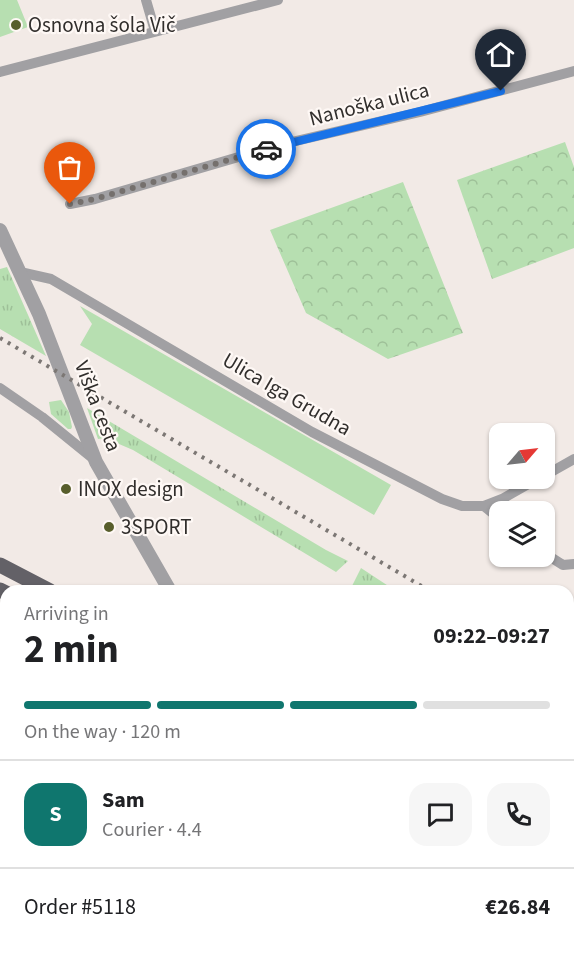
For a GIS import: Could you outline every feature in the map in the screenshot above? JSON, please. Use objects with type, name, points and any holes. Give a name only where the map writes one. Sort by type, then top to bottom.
[{"type":"main road","points":[[0,565],[38,585]]},
{"type":"street","points":[[146,0],[155,31]]},
{"type":"street","points":[[0,72],[278,0]]},
{"type":"street","name":"Nanoška ulica","points":[[70,204],[95,199],[283,144],[420,112],[574,71]]},
{"type":"street","name":"Viška cesta","points":[[0,230],[50,341],[96,462],[167,585]]},
{"type":"street","name":"Ulica Iga Grudna","points":[[20,272],[51,279],[312,432],[453,504],[470,507],[484,506],[520,489]]},
{"type":"street","points":[[0,388],[42,417],[96,462]]},
{"type":"street","points":[[555,470],[574,459]]},
{"type":"street","points":[[484,506],[489,510]]},
{"type":"street","points":[[555,560],[562,565],[574,564]]},
{"type":"green space","points":[[0,0],[17,0],[28,27],[0,37]]},
{"type":"green space","points":[[565,142],[574,167],[574,248],[492,279],[457,180]]},
{"type":"green space","points":[[403,182],[463,333],[388,359],[306,313],[270,230]]},
{"type":"green space","points":[[7,267],[46,356],[0,329],[0,269]]},
{"type":"green space","points":[[80,306],[391,485],[374,515],[80,345],[92,324]]},
{"type":"green space","points":[[61,400],[69,412],[71,429],[51,414],[49,402]]},
{"type":"green space","points":[[87,408],[348,561],[336,572],[133,450],[105,438],[98,439]]},
{"type":"green space","points":[[361,568],[387,585],[352,585]]},
{"type":"railway","points":[[0,338],[420,585]]},
{"type":"way so far","points":[[70,204],[95,199],[266,149]]},
{"type":"place","name":"Osnovna šola Vič","points":[[16,25]]},
{"type":"place","name":"INOX design","points":[[66,489]]},
{"type":"place","name":"3SPORT","points":[[109,527]]},
{"type":"route","points":[[266,149],[501,91]]}]
